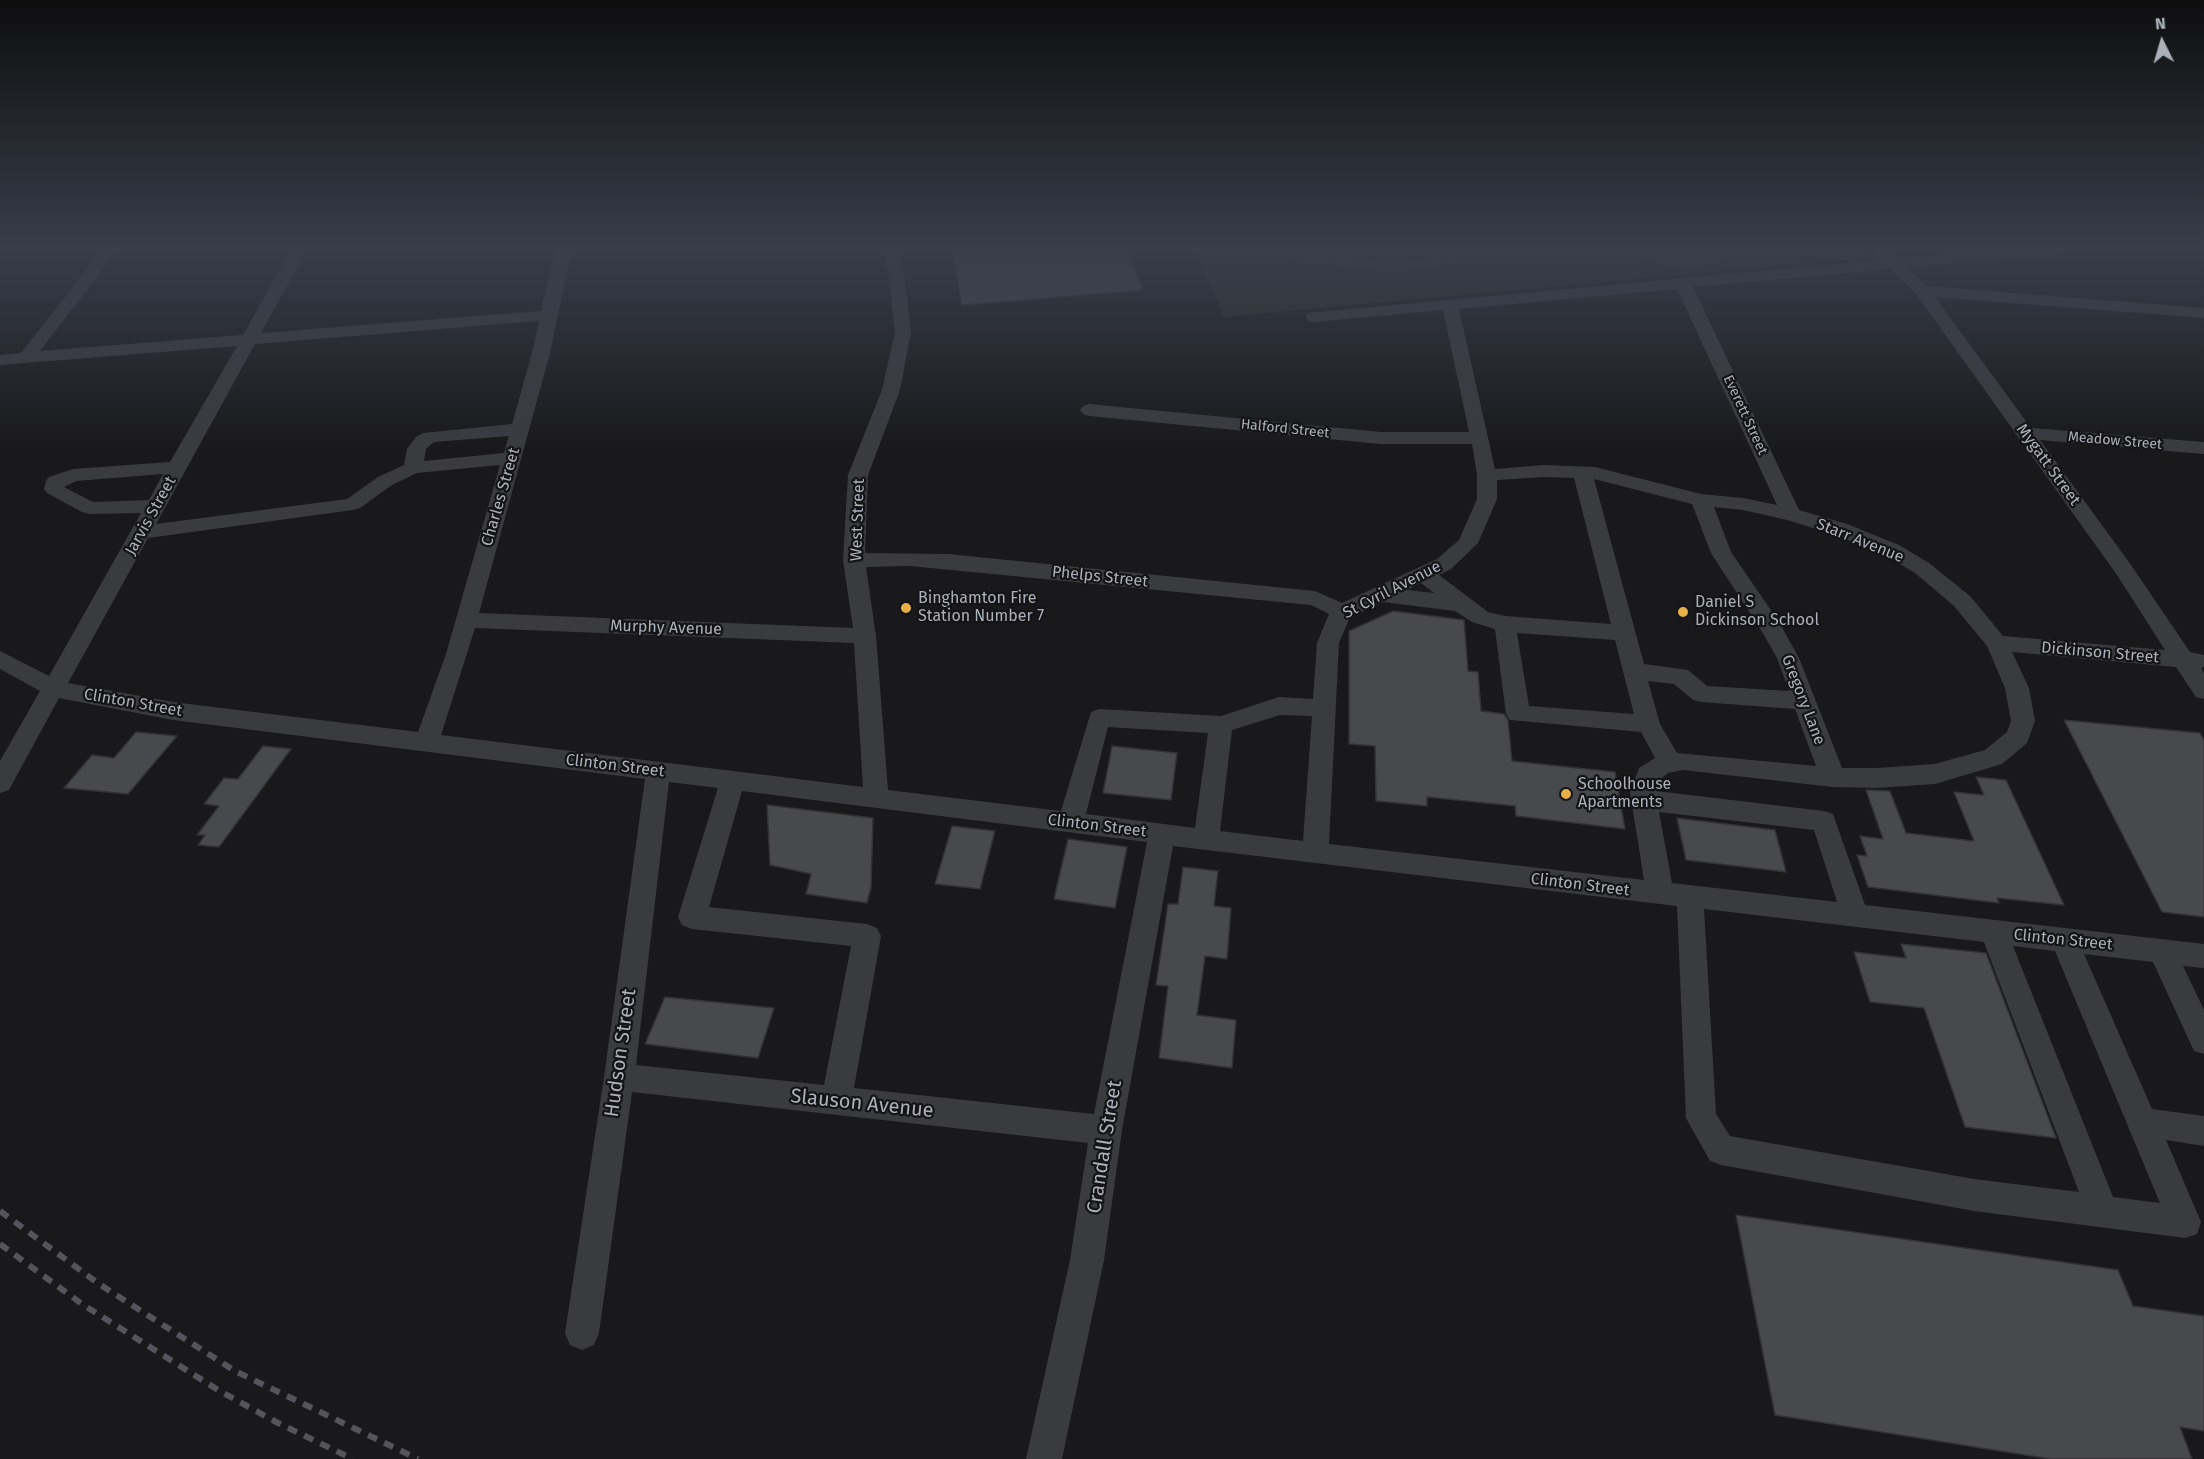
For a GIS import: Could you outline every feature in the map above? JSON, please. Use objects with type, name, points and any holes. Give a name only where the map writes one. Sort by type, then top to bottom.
[{"type":"street","points":[[26,358],[58,316]]},
{"type":"street","name":"Jarvis Street","points":[[0,783],[263,316]]},
{"type":"street","points":[[0,360],[536,316]]},
{"type":"street","name":"Charles Street","points":[[427,742],[466,620],[512,458],[541,353],[548,316]]},
{"type":"street","name":"West Street","points":[[876,799],[865,636],[854,560],[858,475],[891,390],[903,332],[901,316]]},
{"type":"street","points":[[1314,317],[1325,316]]},
{"type":"street","name":"St Cyril Avenue","points":[[1315,853],[1328,643],[1334,624],[1342,612],[1444,564],[1468,543],[1487,499],[1487,475],[1480,438],[1452,316]]},
{"type":"street","name":"Everett Street","points":[[1698,316],[1791,514]]},
{"type":"street","name":"Mygatt Street","points":[[1940,316],[2124,570],[2194,661],[2204,691]]},
{"type":"street","name":"Halford Street","points":[[1089,410],[1381,438],[1480,438]]},
{"type":"street","points":[[413,468],[417,449],[423,441],[430,437],[520,429]]},
{"type":"street","name":"Meadow Street","points":[[2025,433],[2204,448]]},
{"type":"street","points":[[142,532],[353,504],[385,481],[413,468],[512,458]]},
{"type":"street","points":[[156,506],[89,508],[54,489],[56,480],[73,475],[178,467]]},
{"type":"street","name":"Starr Avenue","points":[[1487,475],[1544,471],[1701,500],[1743,504],[1791,514],[1840,529],[1892,550],[1922,568],[1962,601],[1997,643],[2017,688],[2023,721],[2018,737],[1994,757],[1935,774],[1877,778],[1833,777],[1683,761],[1670,763]]},
{"type":"street","points":[[1546,484],[1584,479],[1648,724],[1670,763],[1661,765],[1648,775],[1643,792],[1644,800],[1675,896],[1701,1118],[1720,1150],[1974,1195],[2185,1222],[2064,940]]},
{"type":"street","name":"Gregory Lane","points":[[1701,500],[1720,554],[1771,627],[1788,657],[1833,777]]},
{"type":"street","name":"Phelps Street","points":[[854,560],[948,561],[1315,598],[1342,612]]},
{"type":"street","points":[[1424,574],[1460,604],[1480,617],[1504,624],[1625,633]]},
{"type":"street","points":[[1380,594],[1460,604]]},
{"type":"street","name":"Murphy Avenue","points":[[466,620],[865,636]]},
{"type":"street","points":[[1504,624],[1518,714],[1648,724]]},
{"type":"street","name":"Dickinson Street","points":[[1997,643],[2194,661]]},
{"type":"street","name":"Clinton Street","points":[[0,659],[54,689],[173,711],[1315,853],[2204,956]]},
{"type":"street","points":[[1634,671],[1680,676],[1701,694],[1804,701]]},
{"type":"street","points":[[1071,822],[1099,718],[1221,725],[1279,706],[1324,708]]},
{"type":"street","points":[[1206,839],[1221,725]]},
{"type":"street","name":"Hudson Street","points":[[582,1333],[619,1077],[658,772]]},
{"type":"street","points":[[733,781],[692,917],[867,936],[836,1101]]},
{"type":"street","points":[[1644,800],[1824,820],[1855,916]]},
{"type":"street","name":"Crandall Street","points":[[1044,1459],[1086,1260],[1106,1130],[1162,833]]},
{"type":"street","points":[[1994,932],[2103,1212]]},
{"type":"street","points":[[2162,951],[2204,1041]]},
{"type":"street","name":"Slauson Avenue","points":[[619,1077],[1106,1130]]},
{"type":"street","points":[[2142,1122],[2204,1131]]},
{"type":"building","points":[[1393,611],[1464,620],[1468,671],[1478,672],[1481,711],[1504,714],[1508,720],[1512,761],[1615,772],[1625,829],[1516,816],[1515,806],[1427,797],[1427,806],[1376,801],[1375,746],[1349,744],[1349,631]]},
{"type":"building","points":[[2064,720],[2200,733],[2204,740],[2204,917],[2162,912]]},
{"type":"building","points":[[136,732],[177,736],[128,794],[64,788],[92,755],[114,758]]},
{"type":"building","points":[[263,746],[291,749],[219,847],[198,845],[205,835],[197,835],[219,806],[204,804],[224,778],[238,779]]},
{"type":"building","points":[[1112,746],[1177,753],[1171,800],[1103,793]]},
{"type":"building","points":[[1976,777],[2006,780],[2064,905],[1997,898],[1999,903],[1868,887],[1857,855],[1867,856],[1860,836],[1883,839],[1866,790],[1890,791],[1906,833],[1974,841],[1954,792],[1984,795]]},
{"type":"building","points":[[767,805],[873,818],[871,887],[867,903],[806,894],[811,874],[770,865]]},
{"type":"building","points":[[1677,818],[1775,830],[1786,872],[1686,860]]},
{"type":"building","points":[[952,826],[995,831],[980,889],[935,884]]},
{"type":"building","points":[[1068,839],[1127,847],[1115,908],[1054,899]]},
{"type":"building","points":[[1183,867],[1218,871],[1214,906],[1231,908],[1227,959],[1205,956],[1197,1015],[1236,1020],[1232,1068],[1159,1058],[1168,986],[1156,985],[1168,904],[1178,904]]},
{"type":"building","points":[[1901,944],[1986,953],[2056,1138],[1965,1127],[1924,1008],[1870,1002],[1854,952],[1906,958]]},
{"type":"building","points":[[665,997],[774,1008],[758,1058],[645,1044]]},
{"type":"building","points":[[1736,1215],[2118,1270],[2133,1306],[2204,1316],[2204,1431],[2180,1427],[2192,1459],[2050,1459],[1775,1415]]},
{"type":"railway","points":[[0,1211],[99,1284],[235,1371],[418,1459]]},
{"type":"railway","points":[[0,1244],[82,1304],[218,1390],[278,1423],[353,1459]]},
{"type":"place","name":"Binghamton Fire Station Number 7","points":[[906,608]]},
{"type":"place","name":"Daniel S Dickinson School","points":[[1683,612]]},
{"type":"place","name":"Schoolhouse Apartments","points":[[1566,794]]}]
